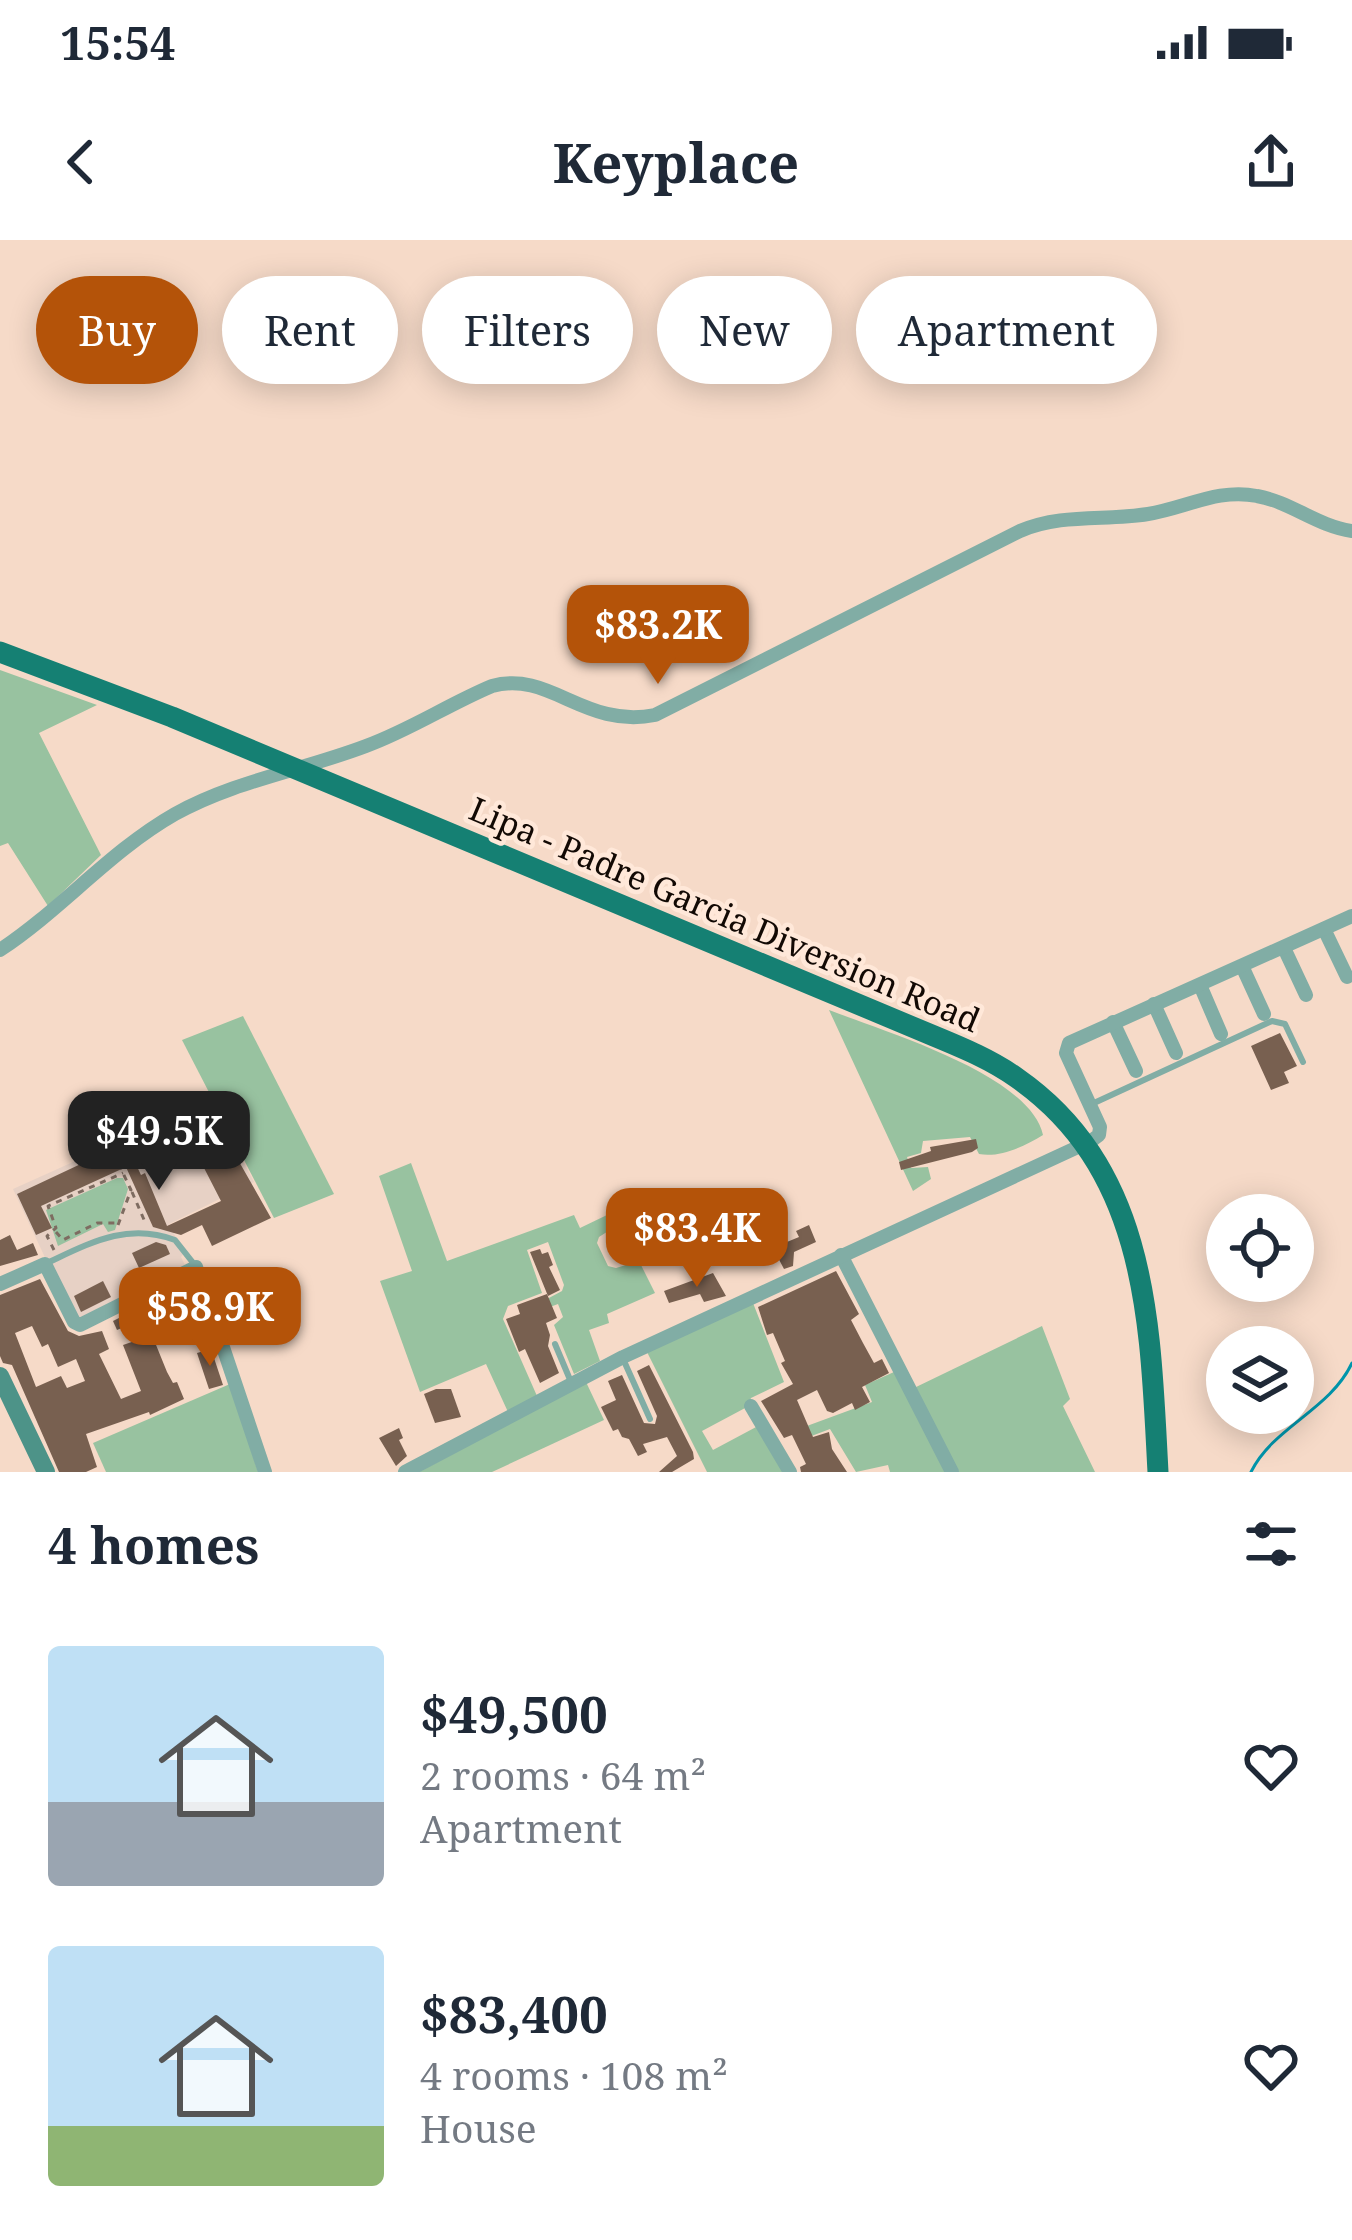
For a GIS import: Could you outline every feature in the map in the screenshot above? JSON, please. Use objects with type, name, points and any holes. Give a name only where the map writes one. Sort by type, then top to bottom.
[{"type":"main road","name":"Lipa - Padre Garcia Diversion Road","points":[[0,652],[104,689],[972,1053],[1032,1089],[1083,1145],[1111,1189],[1135,1245],[1148,1321],[1158,1472]]},
{"type":"street","points":[[0,950],[40,922],[128,843],[178,812],[220,793],[372,744],[502,684],[536,686],[603,715],[656,715],[1020,531],[1052,520],[1152,513],[1231,493],[1275,501],[1319,523],[1352,531]]},
{"type":"street","points":[[405,1472],[623,1358],[1083,1145],[1100,1132],[1066,1048],[1352,916]]},
{"type":"street","points":[[1324,929],[1347,977]]},
{"type":"street","points":[[1284,948],[1306,995]]},
{"type":"street","points":[[1242,966],[1264,1014]]},
{"type":"street","points":[[1200,985],[1221,1034]]},
{"type":"street","points":[[1154,1004],[1176,1053]]},
{"type":"street","points":[[1114,1022],[1136,1071]]},
{"type":"street","points":[[841,1255],[952,1472]]},
{"type":"street","points":[[0,1284],[52,1261],[77,1325],[196,1267],[265,1472]]},
{"type":"street","points":[[0,1376],[5,1400],[46,1472]]},
{"type":"street","points":[[752,1406],[790,1472]]},
{"type":"lane","points":[[1090,1104],[1272,1021],[1285,1024],[1303,1062]]},
{"type":"lane","points":[[52,1261],[118,1228],[179,1242],[196,1267]]},
{"type":"lane","points":[[556,1344],[572,1385]]},
{"type":"lane","points":[[623,1358],[650,1419]]},
{"type":"path","points":[[131,1192],[118,1228],[97,1223],[63,1240],[48,1206],[122,1171],[147,1226],[146,1234]]},
{"type":"path","points":[[52,1261],[47,1236],[56,1230]]},
{"type":"shaded area","points":[[211,1100],[254,1182],[169,1224],[186,1267],[81,1321],[13,1189]]},
{"type":"green space","points":[[0,670],[97,705],[39,733],[101,855],[48,906],[8,843],[0,846]]},
{"type":"green space","points":[[829,1010],[984,1074],[1032,1113],[1043,1135],[1012,1150],[987,1155],[979,1154],[970,1137],[923,1141],[921,1153],[907,1157],[911,1168],[928,1167],[931,1179],[913,1191]]},
{"type":"green space","points":[[243,1016],[334,1194],[274,1218],[182,1040]]},
{"type":"green space","points":[[411,1163],[447,1261],[574,1215],[580,1228],[661,1189],[664,1195],[599,1237],[597,1243],[608,1266],[639,1261],[655,1293],[607,1314],[609,1323],[589,1330],[600,1361],[574,1374],[554,1325],[563,1317],[558,1304],[550,1307],[547,1299],[564,1285],[548,1242],[527,1250],[542,1293],[508,1306],[503,1319],[537,1396],[508,1412],[486,1364],[420,1392],[380,1281],[412,1271],[379,1176]]},
{"type":"green space","points":[[123,1178],[128,1189],[115,1230],[108,1232],[103,1224],[58,1246],[46,1210]]},
{"type":"green space","points":[[753,1303],[784,1382],[702,1431],[713,1450],[758,1426],[785,1472],[707,1472],[647,1352]]},
{"type":"green space","points":[[1042,1326],[1070,1399],[1063,1406],[1095,1472],[959,1472],[914,1388]]},
{"type":"green space","points":[[894,1372],[946,1472],[890,1472],[888,1465],[856,1472],[830,1429],[801,1440],[796,1430],[872,1402],[865,1385]]},
{"type":"green space","points":[[586,1382],[604,1420],[492,1472],[419,1472]]},
{"type":"green space","points":[[230,1384],[258,1472],[106,1472],[93,1443]]},
{"type":"building","points":[[1280,1033],[1297,1066],[1284,1072],[1289,1083],[1271,1090],[1251,1046]]},
{"type":"building","points":[[153,1130],[158,1141],[131,1154],[141,1175],[145,1173],[167,1226],[221,1201],[203,1166],[233,1151],[271,1218],[212,1246],[202,1225],[181,1235],[153,1227],[126,1167],[41,1206],[52,1228],[36,1235],[17,1194]]},
{"type":"building","points":[[194,1134],[205,1156],[186,1166],[175,1144]]},
{"type":"building","points":[[976,1139],[978,1148],[972,1152],[901,1170],[899,1162],[931,1151],[930,1147]]},
{"type":"building","points":[[809,1225],[816,1242],[794,1252],[793,1266],[784,1269],[775,1252]]},
{"type":"building","points":[[10,1235],[17,1250],[33,1243],[38,1255],[0,1266],[0,1240]]},
{"type":"building","points":[[156,1242],[166,1245],[170,1254],[139,1268],[132,1253]]},
{"type":"building","points":[[540,1249],[542,1254],[548,1252],[560,1290],[548,1296],[530,1252]]},
{"type":"building","points":[[836,1271],[859,1314],[851,1320],[874,1363],[882,1359],[889,1373],[862,1387],[870,1402],[855,1410],[852,1403],[833,1413],[827,1411],[817,1390],[797,1400],[813,1437],[829,1432],[832,1449],[847,1472],[801,1472],[806,1464],[792,1435],[784,1438],[761,1401],[793,1384],[758,1307]]},
{"type":"building","points":[[713,1273],[726,1296],[704,1302],[700,1294],[669,1303],[664,1291]]},
{"type":"building","points":[[40,1279],[68,1331],[79,1336],[102,1331],[109,1349],[99,1354],[121,1399],[141,1391],[123,1345],[152,1335],[184,1399],[150,1415],[86,1434],[97,1467],[59,1472],[12,1365],[3,1363],[0,1356],[0,1295]],"holes":[[[32,1326],[42,1347],[48,1344],[58,1367],[76,1359],[85,1381],[67,1388],[61,1376],[36,1387],[15,1333]]]},
{"type":"building","points":[[103,1281],[111,1297],[81,1312],[74,1296]]},
{"type":"building","points":[[191,1287],[202,1320],[187,1325],[177,1292]]},
{"type":"building","points":[[547,1294],[557,1318],[546,1323],[548,1346],[559,1373],[540,1383],[525,1349],[519,1352],[506,1319],[520,1314],[517,1305]]},
{"type":"building","points":[[159,1298],[164,1310],[117,1330],[113,1321]]},
{"type":"building","points":[[211,1349],[223,1385],[209,1389],[197,1353]]},
{"type":"building","points":[[649,1365],[693,1452],[694,1459],[672,1472],[659,1472],[677,1456],[667,1437],[643,1444],[647,1452],[638,1456],[629,1439],[618,1429],[613,1431],[601,1407],[616,1400],[608,1381],[622,1375],[644,1423],[655,1424],[657,1416],[637,1371]]},
{"type":"building","points":[[451,1389],[461,1417],[435,1423],[424,1394]]},
{"type":"building","points":[[399,1428],[407,1456],[396,1466],[379,1438]]},
{"type":"waterway","points":[[1251,1472],[1273,1443],[1330,1394],[1352,1363]]}]
